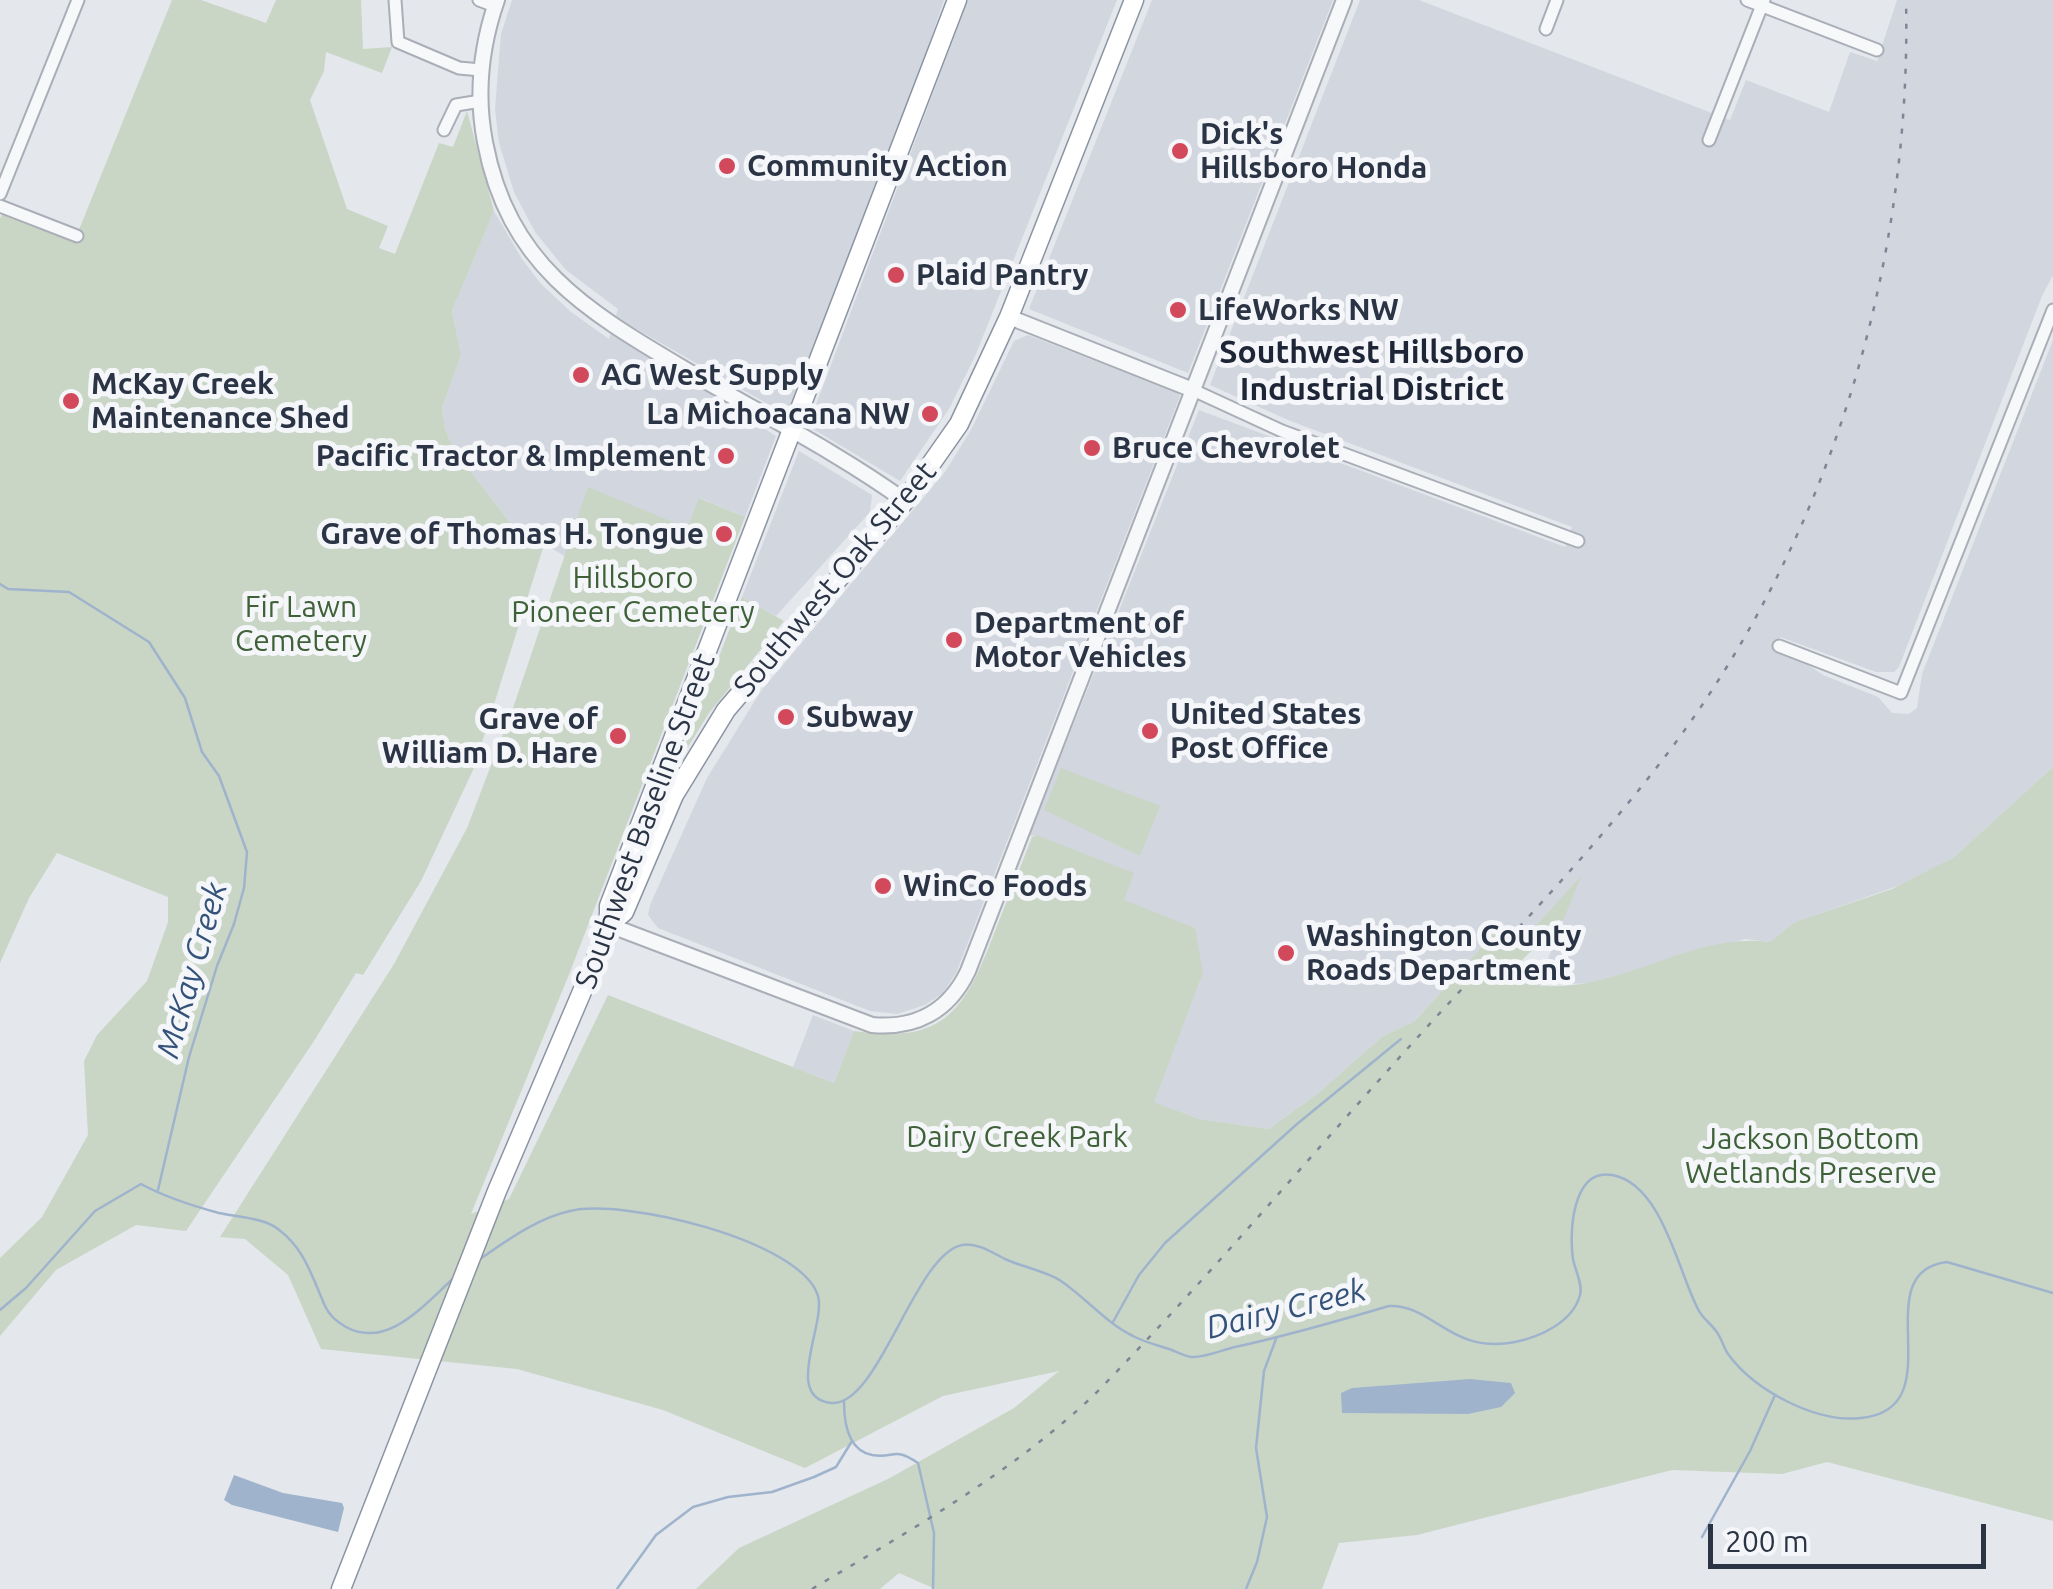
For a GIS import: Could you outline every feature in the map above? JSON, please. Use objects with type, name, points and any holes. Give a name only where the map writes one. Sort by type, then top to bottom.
[{"type":"highway","name":"Southwest Baseline Street","points":[[341,1589],[496,1191],[609,925],[609,906],[615,890],[957,0]]},
{"type":"highway","name":"Southwest Oak Street","points":[[609,925],[624,912],[674,795],[726,710],[905,501],[959,424],[1009,317],[1134,0]]},
{"type":"street","points":[[0,194],[78,0]]},
{"type":"street","points":[[395,0],[398,42],[459,68],[482,70]]},
{"type":"street","points":[[478,0],[496,3],[480,100],[495,181],[521,236],[565,290],[619,330],[905,501]]},
{"type":"street","points":[[609,925],[866,1023],[910,1024],[948,1002],[968,971],[1344,0]]},
{"type":"street","points":[[1546,30],[1557,0]]},
{"type":"street","points":[[1746,0],[1763,3],[1877,50]]},
{"type":"street","points":[[1709,140],[1763,3]]},
{"type":"street","points":[[444,130],[456,105],[480,100]]},
{"type":"street","points":[[0,206],[76,236]]},
{"type":"street","points":[[1779,646],[1901,693],[2053,310]]},
{"type":"street","points":[[1009,317],[1193,390],[1282,431],[1578,541]]},
{"type":"shaded area","points":[[512,0],[944,0],[789,409],[780,411],[633,327],[629,343],[776,436],[745,517],[700,498],[687,528],[566,557],[512,525],[454,450],[442,408],[461,355],[452,311],[494,211],[541,284],[571,312],[609,339],[618,309],[566,270],[535,232],[514,192],[499,143],[495,109],[501,34]]},
{"type":"shaded area","points":[[968,0],[1117,0],[976,354],[949,409],[900,481],[808,426]]},
{"type":"shaded area","points":[[1152,0],[1333,0],[1188,373],[1029,309]]},
{"type":"shaded area","points":[[1360,0],[1419,0],[1730,120],[1746,80],[1829,112],[1850,52],[1877,61],[1897,0],[2053,0],[2053,275],[1899,667],[1894,672],[1876,672],[1780,637],[1775,649],[1823,675],[1878,697],[1892,713],[1909,714],[1917,708],[1922,674],[2053,340],[2053,767],[1953,858],[1917,879],[1796,922],[1770,942],[1745,939],[1593,983],[1538,985],[1579,879],[1513,951],[1494,933],[1415,1021],[1383,1036],[1317,1094],[1269,1129],[1199,1119],[1153,1102],[1203,973],[1123,901],[1036,835],[1029,836],[1199,410],[1565,547],[1572,527],[1288,420],[1210,385]]},
{"type":"shaded area","points":[[1028,335],[1180,396],[956,973],[943,993],[925,1005],[897,1014],[870,1011],[658,928],[648,915],[650,905],[707,778],[761,691],[945,472],[971,430],[1014,341]]},
{"type":"shaded area","points":[[799,451],[872,495],[870,512],[776,616],[742,597]]},
{"type":"shaded area","points":[[813,1015],[854,1031],[834,1083],[793,1067]]},
{"type":"green space","name":"Fir Lawn Cemetery","points":[[172,0],[201,0],[266,23],[276,0],[361,0],[363,49],[392,47],[382,73],[326,52],[324,71],[310,100],[347,209],[388,226],[379,248],[395,254],[439,143],[453,147],[467,111],[494,211],[452,311],[461,355],[442,408],[445,429],[454,450],[512,525],[543,548],[474,768],[421,881],[363,975],[356,973],[186,1231],[136,1225],[56,1270],[0,1336],[0,1258],[42,1217],[88,1135],[84,1061],[97,1035],[147,981],[168,922],[168,897],[57,853],[29,898],[0,963],[0,219],[2,214],[74,242]]},
{"type":"green space","points":[[588,487],[687,528],[699,498],[745,517],[570,972],[471,1214],[509,1199],[608,995],[834,1083],[854,1031],[908,1033],[945,1018],[959,1004],[981,965],[1036,835],[1134,873],[1124,900],[1195,928],[1203,973],[1154,1102],[1199,1119],[1269,1129],[1317,1094],[1383,1036],[1415,1021],[1495,932],[1513,951],[1581,876],[1564,919],[1522,960],[1521,973],[1530,984],[1561,986],[1591,982],[1709,946],[1739,941],[1770,942],[1795,922],[1892,889],[1953,858],[2053,767],[2053,1521],[1827,1462],[1782,1474],[1672,1470],[1417,1535],[1339,1543],[1322,1589],[935,1589],[899,1573],[880,1589],[696,1589],[739,1548],[890,1478],[1014,1408],[1059,1371],[943,1396],[805,1468],[663,1410],[517,1369],[321,1349],[288,1275],[245,1239],[220,1237],[394,964],[467,828],[513,708]]},
{"type":"green space","points":[[742,597],[784,621],[709,713],[678,763]]},
{"type":"green space","points":[[1061,768],[1160,806],[1140,856],[1044,810]]},
{"type":"water","points":[[1470,1379],[1511,1383],[1515,1393],[1501,1407],[1468,1414],[1342,1413],[1341,1393],[1352,1388]]},
{"type":"water","points":[[234,1475],[283,1493],[342,1503],[338,1532],[232,1505],[224,1500]]},
{"type":"waterway","name":"McKay Creek","points":[[0,584],[8,589],[69,592],[149,642],[185,698],[202,752],[219,776],[247,852],[244,888],[189,1057],[158,1190]]},
{"type":"waterway","points":[[1113,1322],[1139,1275],[1165,1243],[1297,1124],[1401,1039]]},
{"type":"waterway","name":"Dairy Creek","points":[[477,1261],[545,1219],[595,1209],[667,1217],[746,1241],[780,1257],[805,1276],[818,1296],[808,1374],[810,1388],[817,1398],[831,1403],[848,1398],[865,1381],[928,1274],[945,1255],[968,1244],[1055,1278],[1123,1331],[1191,1357],[1389,1306],[1418,1313],[1474,1342],[1525,1340],[1554,1327],[1576,1305],[1581,1291],[1573,1259],[1573,1219],[1581,1192],[1599,1176],[1612,1175],[1630,1182],[1644,1195],[1667,1232],[1699,1311],[1740,1368],[1788,1402],[1825,1415],[1861,1418],[1889,1409],[1903,1391],[1908,1367],[1911,1289],[1923,1271],[1947,1262],[2053,1293]]},
{"type":"waterway","name":"Dairy Creek","points":[[0,1310],[26,1288],[95,1211],[141,1184],[189,1204],[258,1220],[278,1229],[301,1255],[331,1315],[362,1333],[377,1333],[405,1320],[455,1277]]},
{"type":"waterway","points":[[1246,1589],[1267,1517],[1256,1448],[1264,1371],[1276,1339]]},
{"type":"waterway","points":[[1702,1537],[1750,1451],[1775,1395]]},
{"type":"waterway","points":[[844,1402],[846,1426],[857,1447],[872,1455],[904,1455],[918,1463],[934,1533],[933,1589]]},
{"type":"waterway","points":[[617,1589],[656,1535],[693,1507],[728,1497],[772,1492],[814,1477],[836,1467],[852,1441]]},
{"type":"railway","points":[[812,1589],[993,1476],[1093,1396],[1577,862],[1673,746],[1729,664],[1777,577],[1818,486],[1851,392],[1877,296],[1894,198],[1904,99],[1906,0]]},
{"type":"place","name":"Dick's Hillsboro Honda","points":[[1180,151]]},
{"type":"place","name":"Community Action","points":[[727,166]]},
{"type":"place","name":"Plaid Pantry","points":[[896,275]]},
{"type":"place","name":"LifeWorks NW","points":[[1178,310]]},
{"type":"place","name":"AG West Supply","points":[[581,375]]},
{"type":"place","name":"McKay Creek Maintenance Shed","points":[[71,401]]},
{"type":"place","name":"La Michoacana NW","points":[[930,414]]},
{"type":"place","name":"Bruce Chevrolet","points":[[1092,448]]},
{"type":"place","name":"Pacific Tractor & Implement","points":[[726,456]]},
{"type":"place","name":"Grave of Thomas H. Tongue","points":[[724,534]]},
{"type":"place","name":"Department of Motor Vehicles","points":[[954,640]]},
{"type":"place","name":"Subway","points":[[786,717]]},
{"type":"place","name":"United States Post Office","points":[[1150,731]]},
{"type":"place","name":"Grave of William D. Hare","points":[[618,736]]},
{"type":"place","name":"WinCo Foods","points":[[883,886]]},
{"type":"place","name":"Washington County Roads Department","points":[[1286,953]]},
{"type":"district","name":"Southwest Hillsboro Industrial District","points":[[1372,370]]},
{"type":"park label","name":"Hillsboro Pioneer Cemetery","points":[[633,595]]},
{"type":"park label","name":"Dairy Creek Park","points":[[1017,1137]]},
{"type":"park label","name":"Jackson Bottom Wetlands Preserve","points":[[1811,1156]]}]
